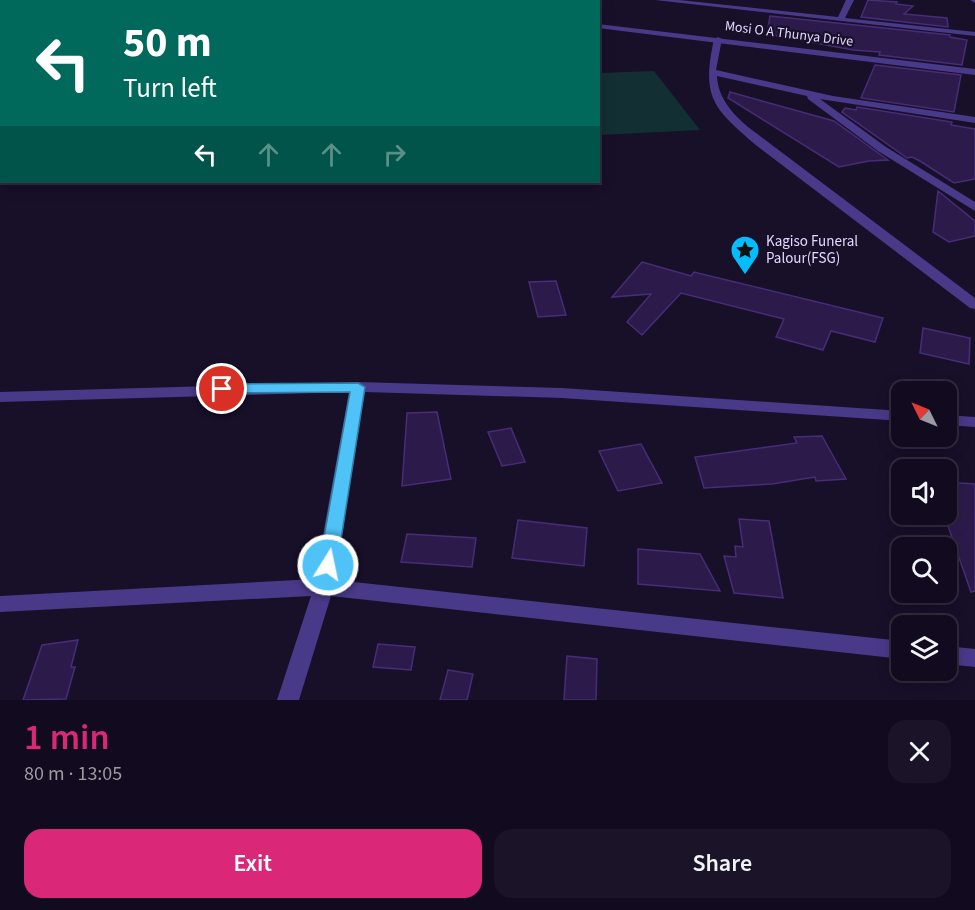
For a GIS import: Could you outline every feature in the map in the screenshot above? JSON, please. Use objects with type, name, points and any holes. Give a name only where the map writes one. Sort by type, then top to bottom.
[{"type":"street","points":[[659,0],[975,34]]},
{"type":"street","points":[[841,19],[850,0]]},
{"type":"street","name":"Mosi O A Thunya Drive","points":[[600,26],[975,72]]},
{"type":"street","points":[[718,39],[712,83],[720,103],[743,129],[975,305]]},
{"type":"street","points":[[712,72],[806,93],[975,120]]},
{"type":"street","points":[[806,93],[882,149],[975,207]]},
{"type":"street","points":[[951,192],[975,195]]},
{"type":"street","points":[[288,700],[324,587],[358,387]]},
{"type":"street","points":[[0,397],[244,388],[358,387],[539,393],[891,415]]},
{"type":"street","points":[[957,421],[975,422]]},
{"type":"street","points":[[0,604],[324,587],[891,649]]},
{"type":"street","points":[[957,656],[975,658]]},
{"type":"green space","points":[[654,71],[700,130],[600,135],[600,73]]},
{"type":"building","points":[[868,0],[897,2],[896,4],[913,6],[904,14],[947,18],[948,27],[861,17]]},
{"type":"building","points":[[770,16],[950,35],[950,37],[967,40],[962,65],[879,55],[880,52],[853,50],[767,34]]},
{"type":"building","points":[[875,65],[961,75],[954,112],[861,98]]},
{"type":"building","points":[[730,92],[834,121],[888,160],[839,167],[728,98]]},
{"type":"building","points":[[857,107],[952,122],[951,125],[975,129],[975,179],[954,183],[920,161],[912,157],[907,158],[842,112],[845,108],[856,110]]},
{"type":"building","points":[[938,191],[975,221],[975,236],[949,242],[933,232]]},
{"type":"building","points":[[642,262],[691,276],[694,272],[883,318],[875,342],[831,331],[823,350],[776,337],[784,319],[681,293],[642,335],[627,322],[651,294],[612,297]]},
{"type":"building","points":[[556,281],[566,315],[538,317],[529,282]]},
{"type":"building","points":[[923,328],[970,338],[969,364],[920,353]]},
{"type":"building","points":[[437,412],[451,479],[402,486],[407,413]]},
{"type":"building","points":[[511,428],[525,462],[502,466],[488,432]]},
{"type":"building","points":[[822,436],[846,479],[816,481],[815,477],[772,484],[704,488],[695,457],[797,443],[794,437]]},
{"type":"building","points":[[641,444],[662,483],[618,491],[599,451]]},
{"type":"building","points":[[957,483],[975,484],[975,591],[971,592],[957,552],[957,537],[952,537],[948,525],[957,525]]},
{"type":"building","points":[[739,519],[769,521],[783,598],[734,593],[724,556],[736,557],[735,546],[743,547]]},
{"type":"building","points":[[518,520],[587,528],[584,566],[512,558]]},
{"type":"building","points":[[407,534],[476,538],[472,567],[401,562]]},
{"type":"building","points":[[638,549],[700,554],[720,591],[638,584]]},
{"type":"building","points":[[78,640],[71,667],[75,667],[66,699],[23,700],[42,645]]},
{"type":"building","points":[[378,644],[415,647],[411,670],[373,667]]},
{"type":"building","points":[[567,656],[597,659],[596,700],[564,700]]},
{"type":"building","points":[[448,670],[473,674],[467,700],[440,700]]},
{"type":"place","name":"Kagiso Funeral Palour(FSG)","points":[[745,276]]},
{"type":"route","points":[[222,389],[358,387],[328,565]]}]
